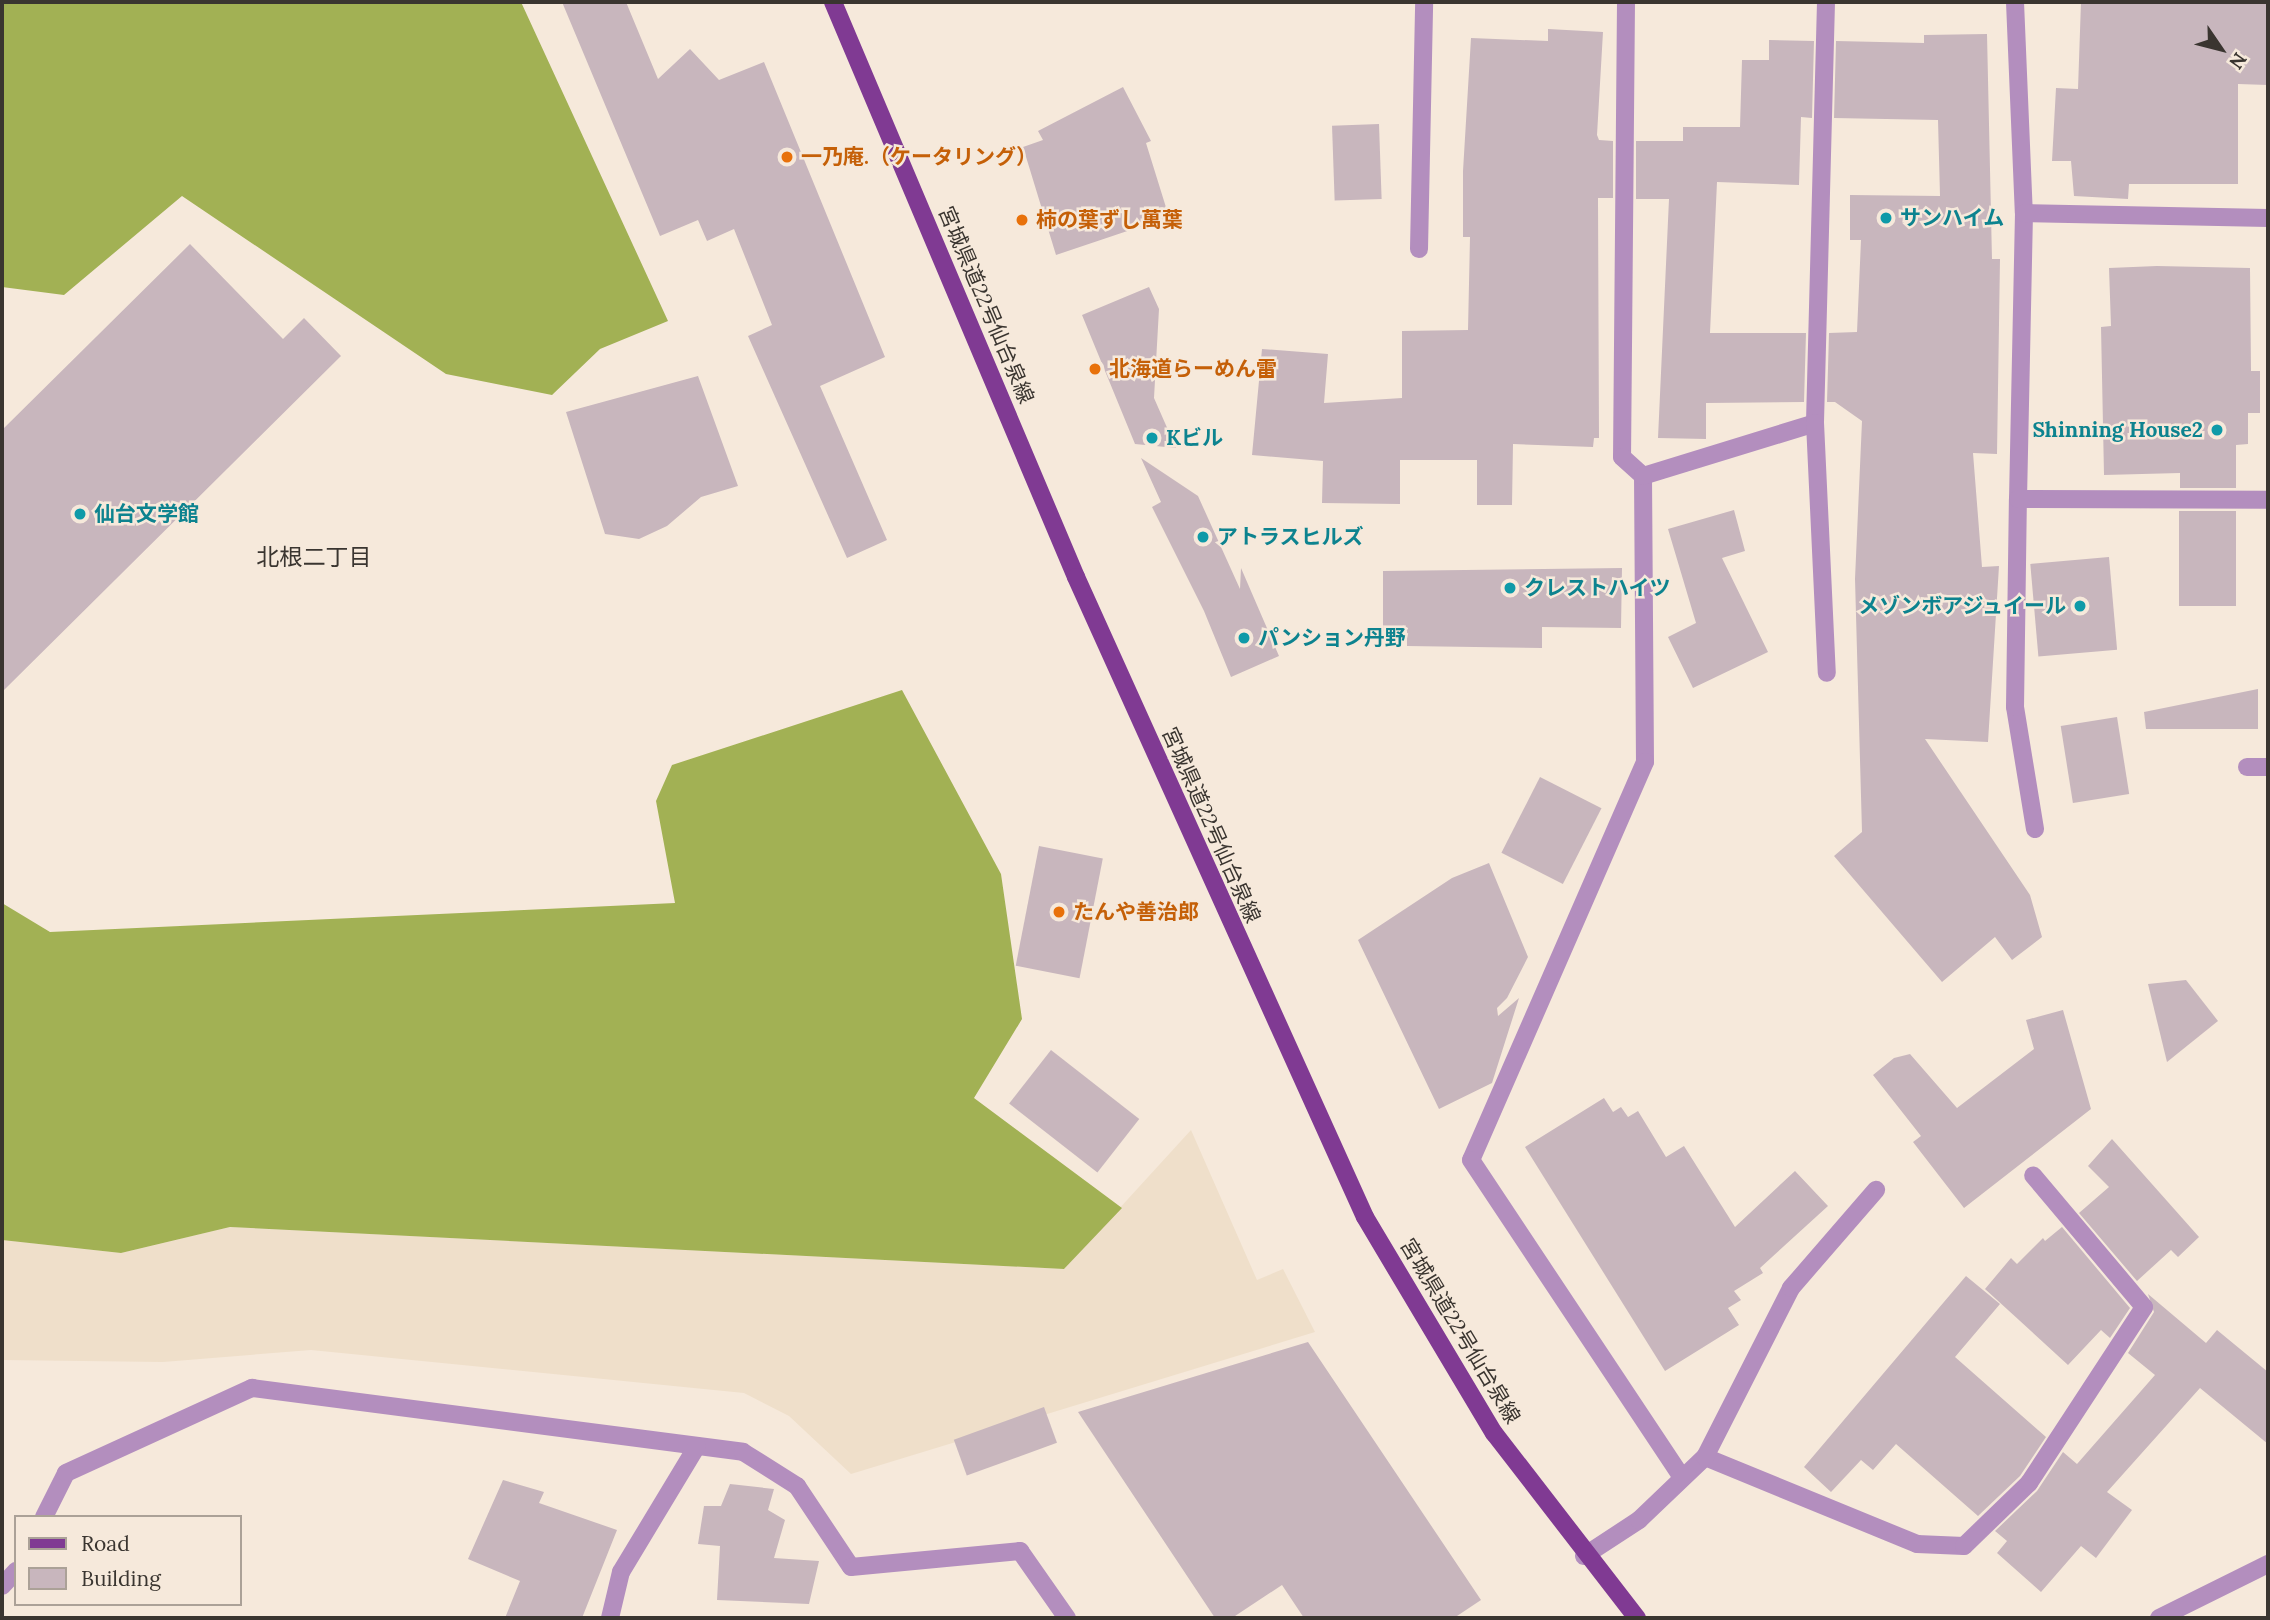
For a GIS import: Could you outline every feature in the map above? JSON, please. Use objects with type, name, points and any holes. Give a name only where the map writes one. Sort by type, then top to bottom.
[{"type":"main road","name":"宮城県道22号仙台泉線","points":[[833,2],[1076,577],[1365,1217],[1494,1433],[1584,1556],[1637,1618]]},
{"type":"street","points":[[1419,249],[1424,2]]},
{"type":"street","points":[[1626,2],[1622,457],[1643,476],[1645,762],[1471,1160],[1682,1477]]},
{"type":"street","points":[[1826,2],[1815,423],[1827,673]]},
{"type":"street","points":[[2015,2],[2024,213],[2015,707],[2035,829]]},
{"type":"street","points":[[2024,213],[2268,218]]},
{"type":"street","points":[[1643,476],[1815,423]]},
{"type":"street","points":[[2018,499],[2268,500]]},
{"type":"street","points":[[2247,766],[2268,767]]},
{"type":"street","points":[[1705,1457],[1917,1544],[1964,1546],[2029,1483],[2144,1307],[2033,1175]]},
{"type":"street","points":[[1584,1556],[1639,1520],[1705,1457],[1791,1288],[1876,1190]]},
{"type":"street","points":[[45,1515],[66,1474],[252,1388],[744,1452],[797,1486],[851,1567],[1020,1551],[1067,1618]]},
{"type":"street","points":[[610,1618],[621,1572],[697,1446]]},
{"type":"street","points":[[2159,1618],[2268,1564]]},
{"type":"street","points":[[2,1586],[14,1573]]},
{"type":"shaded area","points":[[1191,1130],[1257,1280],[1283,1269],[1315,1332],[851,1474],[789,1416],[744,1393],[311,1350],[163,1362],[2,1360],[2,1240],[121,1253],[230,1227],[1064,1269]]},
{"type":"green space","points":[[2,2],[521,2],[668,321],[600,349],[552,395],[446,374],[182,196],[64,295],[2,287]]},
{"type":"green space","points":[[902,690],[1001,874],[1022,1019],[974,1098],[1122,1208],[1064,1269],[230,1227],[121,1253],[2,1240],[2,903],[50,932],[675,903],[656,801],[672,765]]},
{"type":"building","points":[[562,2],[626,2],[658,79],[690,49],[719,80],[764,62],[885,357],[820,386],[887,540],[847,558],[748,336],[772,325],[734,229],[707,241],[698,220],[660,236]]},
{"type":"building","points":[[2081,2],[2268,2],[2268,85],[2238,84],[2238,184],[2129,184],[2128,199],[2074,196],[2071,161],[2052,161],[2056,88],[2078,89]]},
{"type":"building","points":[[1548,29],[1603,32],[1597,135],[1599,140],[1613,141],[1613,198],[1598,198],[1599,438],[1594,438],[1593,447],[1513,444],[1512,505],[1477,505],[1477,460],[1400,460],[1400,504],[1322,503],[1323,461],[1252,455],[1262,349],[1328,354],[1324,403],[1402,398],[1402,331],[1468,330],[1470,237],[1463,237],[1463,171],[1471,38],[1548,41]]},
{"type":"building","points":[[1987,34],[1992,259],[2000,259],[1997,454],[1973,453],[1982,567],[1999,566],[1988,742],[1925,739],[2030,895],[2042,937],[2012,960],[1995,937],[1942,982],[1834,856],[1862,832],[1855,579],[1862,421],[1835,402],[1827,402],[1829,333],[1857,332],[1861,240],[1850,240],[1850,195],[1940,196],[1938,120],[1834,118],[1836,41],[1924,43],[1924,35]]},
{"type":"building","points":[[1769,40],[1814,41],[1812,118],[1801,117],[1799,185],[1717,182],[1710,333],[1806,333],[1804,402],[1706,403],[1706,439],[1658,438],[1669,199],[1636,199],[1636,141],[1683,141],[1683,127],[1740,127],[1742,60],[1769,60]]},
{"type":"building","points":[[1123,87],[1151,141],[1146,143],[1169,217],[1056,255],[1023,147],[1043,140],[1038,131]]},
{"type":"building","points":[[1379,124],[1382,199],[1335,201],[1332,126]]},
{"type":"building","points":[[190,244],[283,339],[304,318],[341,356],[2,692],[2,430]]},
{"type":"building","points":[[2109,268],[2250,268],[2251,371],[2260,371],[2260,413],[2248,413],[2248,444],[2236,445],[2236,488],[2180,488],[2180,473],[2104,475],[2101,327],[2111,326]]},
{"type":"building","points":[[1149,287],[1159,309],[1154,398],[1176,448],[1135,444],[1082,315]]},
{"type":"building","points":[[698,376],[738,486],[701,497],[667,526],[639,539],[605,534],[566,412]]},
{"type":"building","points":[[1141,458],[1198,496],[1240,589],[1241,568],[1279,656],[1231,677],[1204,611],[1152,507],[1161,502]]},
{"type":"building","points":[[1734,510],[1745,551],[1722,558],[1768,652],[1693,688],[1668,637],[1696,623],[1668,529]]},
{"type":"building","points":[[2179,511],[2236,511],[2236,606],[2179,606]]},
{"type":"building","name":"メゾンボアジュイール","points":[[2109,557],[2117,650],[2038,657],[2030,564]]},
{"type":"building","points":[[1622,568],[1621,628],[1542,627],[1542,648],[1407,646],[1407,631],[1383,631],[1383,571]]},
{"type":"building","points":[[2258,689],[2258,729],[2146,729],[2144,712]]},
{"type":"building","points":[[2117,717],[2129,794],[2073,803],[2061,726]]},
{"type":"building","points":[[1540,777],[1601,808],[1563,884],[1501,853]]},
{"type":"building","name":"たんや善治郎","points":[[1039,846],[1103,858],[1080,978],[1016,966]]},
{"type":"building","points":[[1489,863],[1528,957],[1507,998],[1497,1008],[1498,1016],[1519,998],[1492,1083],[1439,1109],[1358,940],[1452,878]]},
{"type":"building","points":[[2186,980],[2218,1021],[2167,1062],[2148,984]]},
{"type":"building","points":[[2063,1010],[2091,1109],[1964,1208],[1913,1142],[1921,1136],[1873,1075],[1894,1058],[1910,1054],[1957,1108],[2034,1049],[2026,1020]]},
{"type":"building","points":[[1051,1050],[1139,1119],[1097,1173],[1009,1104]]},
{"type":"building","points":[[1604,1098],[1613,1112],[1621,1107],[1628,1117],[1638,1111],[1666,1157],[1684,1146],[1735,1227],[1795,1171],[1828,1206],[1760,1268],[1763,1273],[1734,1291],[1741,1300],[1728,1308],[1739,1325],[1665,1371],[1525,1147]]},
{"type":"building","points":[[2112,1139],[2199,1237],[2178,1257],[2171,1250],[2137,1281],[2079,1213],[2109,1187],[2088,1166]]},
{"type":"building","points":[[2062,1227],[2130,1308],[2110,1338],[2101,1330],[2068,1365],[1985,1289],[2011,1258],[2017,1264],[2043,1238],[2045,1241]]},
{"type":"building","points":[[1966,1276],[2000,1304],[1955,1357],[2046,1437],[2020,1476],[1978,1516],[1896,1444],[1873,1470],[1861,1460],[1831,1492],[1804,1467]]},
{"type":"building","points":[[2148,1294],[2206,1343],[2217,1330],[2268,1372],[2268,1444],[2200,1388],[2107,1492],[2132,1510],[2096,1558],[2081,1546],[2041,1592],[1997,1553],[2007,1541],[1995,1531],[2037,1491],[2063,1452],[2077,1464],[2155,1375],[2128,1353],[2154,1312]]},
{"type":"building","points":[[1308,1342],[1481,1600],[1454,1618],[1304,1618],[1282,1585],[1232,1618],[1215,1618],[1078,1412]]},
{"type":"building","points":[[1044,1407],[1057,1443],[967,1476],[954,1440]]},
{"type":"building","points":[[503,1480],[544,1492],[539,1503],[617,1530],[582,1618],[505,1618],[520,1581],[468,1559]]},
{"type":"building","points":[[730,1484],[774,1489],[768,1510],[785,1520],[774,1558],[819,1561],[809,1604],[717,1600],[720,1546],[698,1544],[704,1506],[721,1506]]},
{"type":"place","name":"一乃庵.（ケータリング）","points":[[787,157]]},
{"type":"place","name":"サンハイム","points":[[1886,218]]},
{"type":"place","name":"柿の葉ずし萬葉","points":[[1022,220]]},
{"type":"place","name":"北海道らーめん雷","points":[[1095,369]]},
{"type":"place","name":"Shinning House2","points":[[2217,430]]},
{"type":"place","name":"Kビル","points":[[1152,438]]},
{"type":"place","name":"仙台文学館","points":[[80,514]]},
{"type":"place","name":"アトラスヒルズ","points":[[1203,537]]},
{"type":"place","name":"クレストハイツ","points":[[1510,588]]},
{"type":"place","name":"メゾンボアジュイール","points":[[2080,606]]},
{"type":"place","name":"パンション丹野","points":[[1244,638]]},
{"type":"place","name":"たんや善治郎","points":[[1059,912]]},
{"type":"district","name":"北根二丁目","points":[[314,557]]}]
